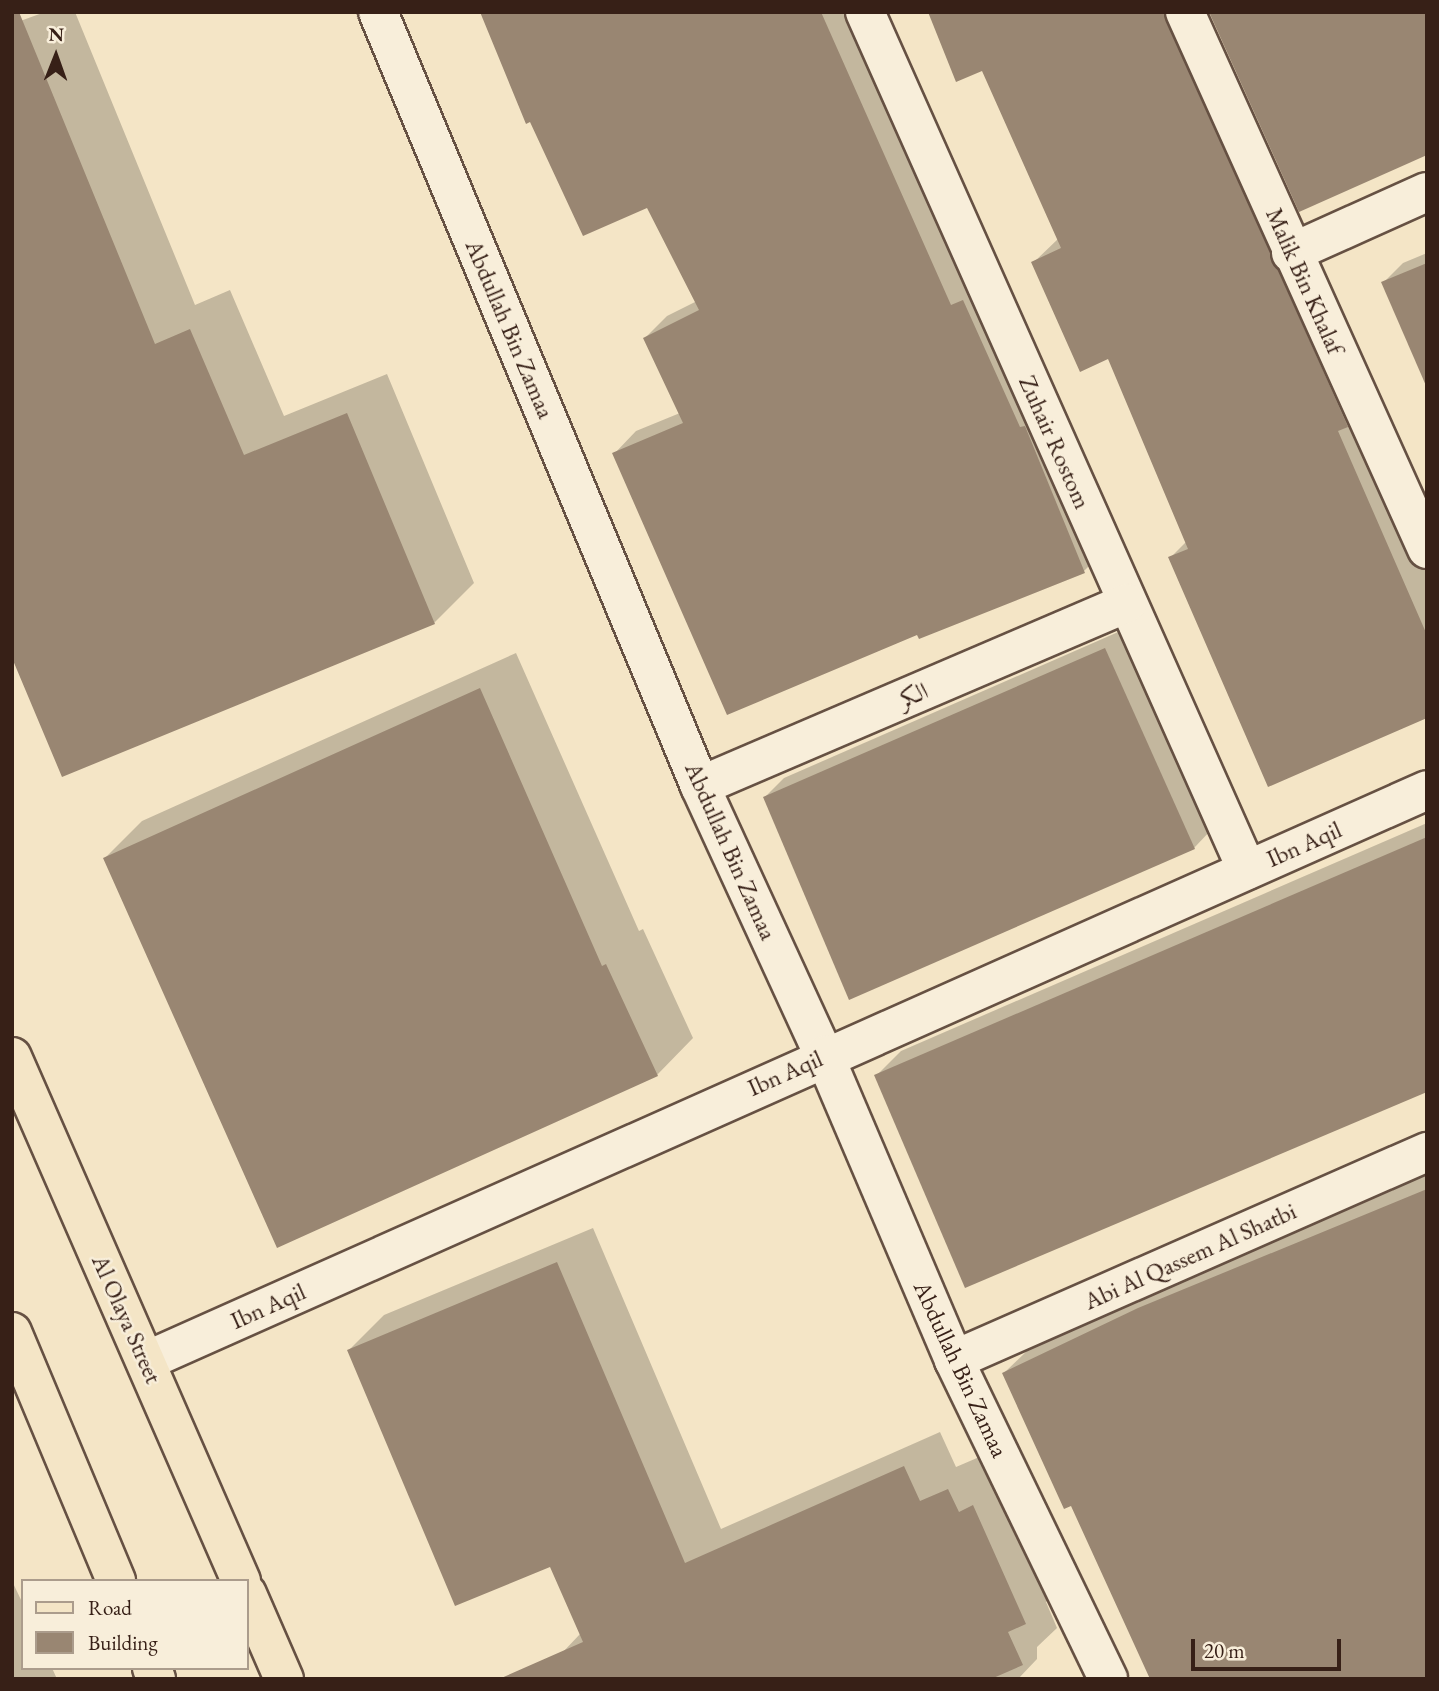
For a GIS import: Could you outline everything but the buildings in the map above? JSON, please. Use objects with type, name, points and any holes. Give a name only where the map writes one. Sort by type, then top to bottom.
[{"type":"main road","name":"Al Olaya Street","points":[[12,1057],[240,1579]]},
{"type":"main road","points":[[12,1332],[115,1579]]},
{"type":"main road","points":[[248,1596],[284,1679]]},
{"type":"street","name":"Abdullah Bin Zamaa","points":[[378,12],[700,786],[824,1055],[954,1360],[1108,1679]]},
{"type":"street","name":"Zuhair Rostom","points":[[865,12],[1247,870]]},
{"type":"street","name":"Malik Bin Khalaf","points":[[1185,12],[1292,253],[1418,510],[1427,549]]},
{"type":"street","points":[[1292,253],[1427,192]]},
{"type":"street","name":"الكر","points":[[700,786],[1126,603]]},
{"type":"street","name":"Ibn Aqil","points":[[146,1361],[824,1055],[1427,790]]},
{"type":"street","name":"Abi Al Qassem Al Shatbi","points":[[954,1360],[1427,1152]]}]
